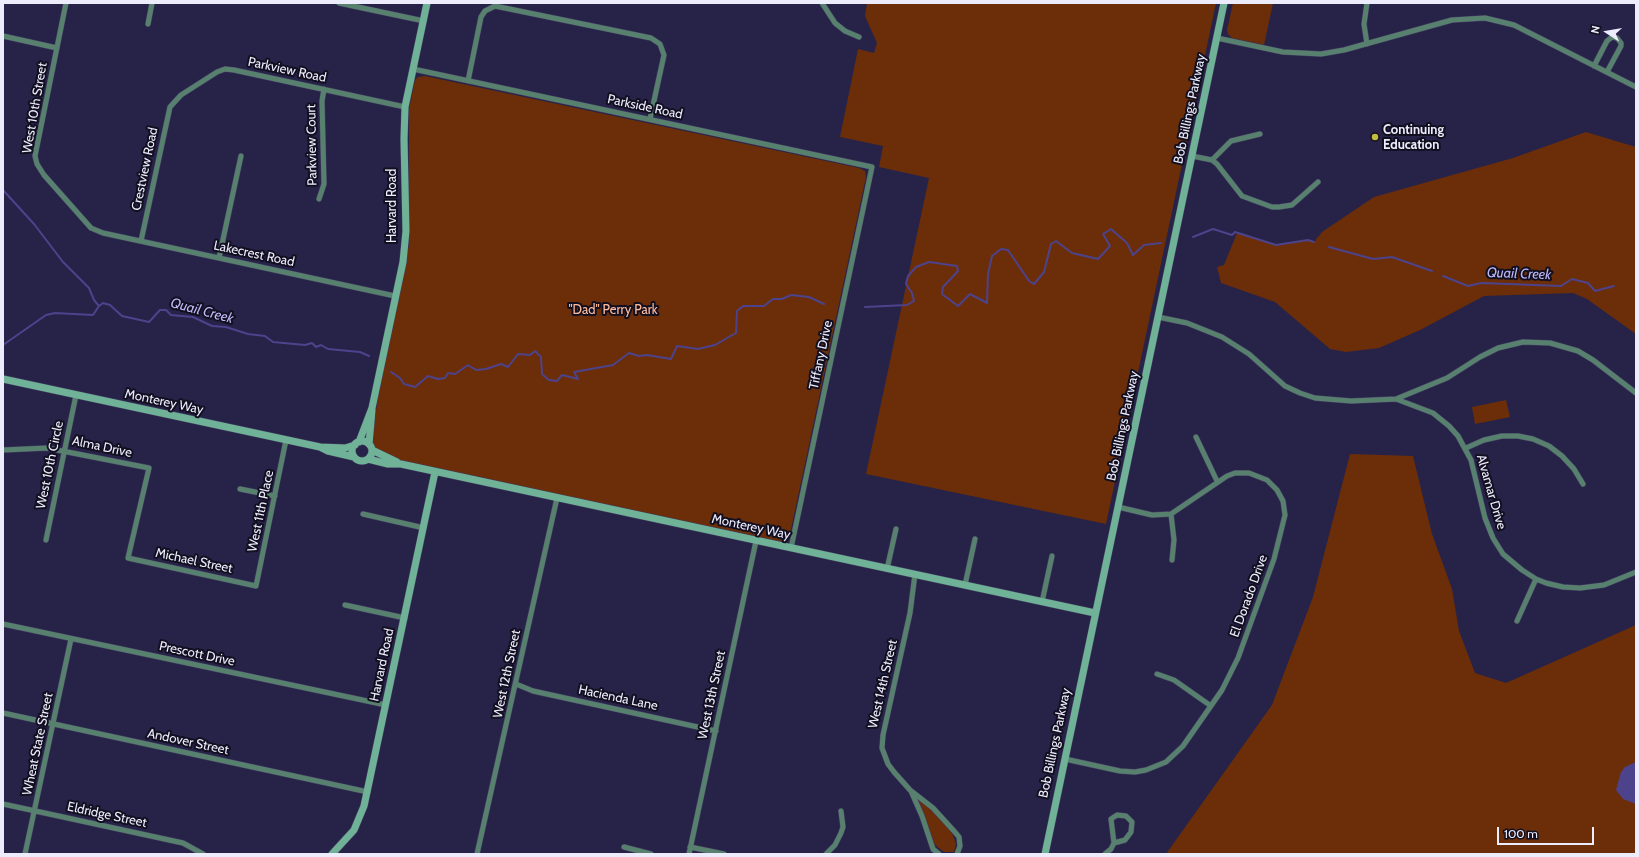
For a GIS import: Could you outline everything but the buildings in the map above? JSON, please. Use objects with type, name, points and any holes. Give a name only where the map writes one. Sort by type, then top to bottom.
[{"type":"street","name":"West 10th Street","points":[[66,3],[36,148],[36,161],[44,175],[88,225],[94,230],[107,234]]},
{"type":"street","points":[[148,24],[152,3]]},
{"type":"street","points":[[339,3],[424,21]]},
{"type":"street","name":"Harvard Road","points":[[357,443],[372,408],[403,262],[406,231],[404,139],[405,107],[427,3]]},
{"type":"street","points":[[822,3],[835,23],[845,31],[859,37]]},
{"type":"street","name":"Bob Billings Parkway","points":[[1045,854],[1224,3]]},
{"type":"street","points":[[1367,3],[1364,24],[1367,44]]},
{"type":"street","points":[[468,81],[481,17],[485,11],[494,6],[628,33],[655,39],[663,50],[650,119]]},
{"type":"street","points":[[1217,38],[1284,52],[1308,55],[1333,53],[1446,21],[1465,18],[1485,18],[1514,25],[1636,87]]},
{"type":"street","points":[[3,36],[57,48]]},
{"type":"street","points":[[1594,66],[1607,41],[1612,37],[1617,38],[1621,43],[1621,46],[1608,72]]},
{"type":"street","name":"Parkview Road","points":[[172,103],[181,95],[217,72],[225,69],[405,107]]},
{"type":"street","name":"Parkside Road","points":[[413,69],[872,167]]},
{"type":"street","name":"Parkview Court","points":[[319,199],[324,184],[322,101],[324,89]]},
{"type":"street","name":"Crestview Road","points":[[141,241],[169,109],[172,103]]},
{"type":"street","points":[[1212,160],[1231,141],[1260,134]]},
{"type":"street","points":[[219,258],[241,156]]},
{"type":"street","points":[[1192,156],[1212,160],[1226,173],[1234,188],[1242,196],[1272,207],[1292,205],[1318,182]]},
{"type":"street","name":"Tiffany Drive","points":[[791,548],[872,167]]},
{"type":"street","name":"Lakecrest Road","points":[[107,234],[395,296]]},
{"type":"street","name":"Alvamar Drive","points":[[1158,317],[1198,327],[1227,340],[1249,354],[1285,386],[1300,393],[1335,400],[1396,399],[1426,410],[1439,417],[1449,426],[1466,448],[1473,466],[1485,518],[1493,538],[1509,560],[1536,579],[1563,587],[1584,588],[1604,585],[1636,572]]},
{"type":"street","name":"Alvamar Drive","points":[[1396,399],[1447,378],[1480,357],[1498,348],[1523,342],[1550,343],[1575,350],[1593,360],[1636,393]]},
{"type":"street","name":"Monterey Way","points":[[3,379],[320,447],[345,448],[357,443]]},
{"type":"street","name":"West 10th Circle","points":[[46,540],[76,395]]},
{"type":"street","name":"Harvard Road","points":[[371,447],[372,408]]},
{"type":"street","points":[[1466,448],[1484,440],[1502,436],[1518,436],[1533,439],[1549,446],[1562,456],[1574,470],[1582,484]]},
{"type":"street","points":[[1196,437],[1217,482]]},
{"type":"street","name":"West 11th Place","points":[[256,586],[286,440]]},
{"type":"street","points":[[364,441],[371,447],[368,460],[362,461],[354,457],[353,450],[357,443],[364,441]]},
{"type":"street","name":"Alma Drive","points":[[3,450],[33,447],[65,450],[149,468],[128,558]]},
{"type":"street","name":"Monterey Way","points":[[320,447],[328,452],[354,457]]},
{"type":"street","name":"Monterey Way","points":[[371,447],[401,464]]},
{"type":"street","name":"Monterey Way","points":[[368,460],[388,464],[401,464],[1095,613]]},
{"type":"street","name":"Harvard Road","points":[[332,854],[348,838],[358,822],[368,792],[436,472]]},
{"type":"street","name":"El Dorado Drive","points":[[1065,759],[1126,772],[1135,772],[1156,767],[1172,758],[1180,750],[1212,706],[1222,690],[1245,642],[1274,559],[1285,515],[1280,495],[1273,485],[1261,476],[1249,473],[1235,473],[1217,482],[1171,514]]},
{"type":"street","points":[[240,489],[275,496]]},
{"type":"street","name":"West 12th Street","points":[[478,854],[557,498]]},
{"type":"street","points":[[1118,507],[1152,515],[1171,514],[1174,540],[1172,560]]},
{"type":"street","points":[[363,514],[424,528]]},
{"type":"street","points":[[887,569],[896,528]]},
{"type":"street","points":[[965,585],[975,539]]},
{"type":"street","name":"West 13th Street","points":[[689,854],[756,540]]},
{"type":"street","points":[[1042,602],[1052,556]]},
{"type":"street","name":"Michael Street","points":[[128,558],[256,586]]},
{"type":"street","name":"West 14th Street","points":[[915,574],[910,614],[882,741],[882,748],[888,764],[910,790],[933,808],[954,831],[960,841],[959,852],[957,854]]},
{"type":"street","points":[[1517,621],[1536,579]]},
{"type":"street","points":[[345,605],[405,618]]},
{"type":"street","name":"Prescott Drive","points":[[3,624],[386,705]]},
{"type":"street","name":"Wheat State Street","points":[[25,854],[71,638]]},
{"type":"street","points":[[1157,674],[1174,680],[1212,706]]},
{"type":"street","name":"Hacienda Lane","points":[[516,684],[533,691],[716,731]]},
{"type":"street","name":"Andover Street","points":[[3,714],[368,792]]},
{"type":"street","name":"West 14th Street","points":[[910,790],[922,816],[933,849],[939,854]]},
{"type":"street","name":"Eldridge Street","points":[[3,804],[183,843],[203,854]]},
{"type":"street","points":[[826,854],[835,845],[841,833],[843,827],[841,811]]},
{"type":"street","points":[[1106,854],[1111,850],[1114,843],[1111,819],[1117,816],[1126,816],[1132,822],[1131,832],[1125,840],[1114,843]]},
{"type":"street","points":[[624,847],[651,854]]},
{"type":"street","points":[[690,847],[724,854]]},
{"type":"green space","points":[[867,3],[1216,3],[1106,524],[866,474],[929,178],[879,167],[883,146],[840,137],[858,49],[874,53],[877,43],[865,16]]},
{"type":"green space","points":[[1233,3],[1273,3],[1264,45],[1232,38],[1228,34],[1227,30]]},
{"type":"green space","name":"\"Dad\" Perry Park","points":[[425,76],[859,168],[865,171],[866,177],[790,534],[786,541],[782,542],[399,460],[374,448],[372,438],[378,397],[409,244],[409,109],[415,80],[418,77]]},
{"type":"green space","points":[[1586,132],[1636,147],[1636,334],[1587,299],[1573,293],[1484,296],[1420,330],[1379,348],[1346,352],[1330,349],[1275,302],[1221,283],[1217,267],[1224,265],[1237,233],[1276,245],[1308,240],[1314,242],[1322,232],[1374,197],[1513,158]]},
{"type":"green space","points":[[1506,400],[1510,417],[1475,424],[1472,407]]},
{"type":"green space","points":[[1350,454],[1413,456],[1432,534],[1452,589],[1459,631],[1475,673],[1506,683],[1636,625],[1636,854],[1166,854],[1272,705],[1313,597]]},
{"type":"green space","points":[[916,796],[951,830],[956,844],[954,852],[944,852],[935,845]]},
{"type":"shaded area","points":[[1636,762],[1636,804],[1623,799],[1616,790],[1621,772],[1625,767]]},
{"type":"waterway","points":[[3,190],[34,224],[63,262],[89,288],[94,300],[99,306]]},
{"type":"waterway","name":"Quail Creek","points":[[865,307],[907,305],[914,301],[912,293],[906,284],[908,276],[916,267],[929,262],[957,266],[958,271],[943,287],[942,294],[958,306],[970,294],[987,303],[988,274],[992,256],[1001,249],[1008,250],[1029,281],[1034,284],[1044,272],[1051,244],[1056,241],[1072,253],[1098,259],[1110,246],[1103,234],[1111,229],[1127,243],[1133,255],[1144,245],[1161,243]]},
{"type":"waterway","name":"Quail Creek","points":[[1193,237],[1213,229],[1232,235],[1235,232],[1276,245],[1308,240],[1314,242]]},
{"type":"waterway","name":"Quail Creek","points":[[1329,247],[1373,259],[1392,257],[1432,271]]},
{"type":"waterway","name":"Quail Creek","points":[[1443,276],[1468,286],[1481,283],[1561,286],[1572,279],[1588,283],[1595,291],[1614,286]]},
{"type":"waterway","name":"Quail Creek","points":[[391,372],[400,378],[404,384],[415,387],[428,376],[438,379],[445,378],[448,373],[455,374],[468,365],[476,370],[486,369],[501,364],[508,367],[518,354],[530,355],[535,351],[541,357],[542,374],[549,380],[557,381],[562,375],[578,379],[574,372],[613,365],[629,353],[639,356],[647,355],[671,359],[677,346],[698,349],[715,345],[736,333],[737,311],[743,306],[764,306],[773,299],[782,299],[791,295],[809,297],[824,304]]},
{"type":"waterway","name":"Quail Creek","points":[[3,345],[46,315],[55,313],[93,315],[103,303],[110,305],[122,316],[149,322],[160,310],[166,310],[171,315],[193,317],[212,326],[226,327],[248,334],[265,336],[273,342],[305,345],[312,343],[316,347],[321,345],[328,349],[360,352],[369,356]]},
{"type":"place","name":"Continuing Education","points":[[1375,137]]}]
